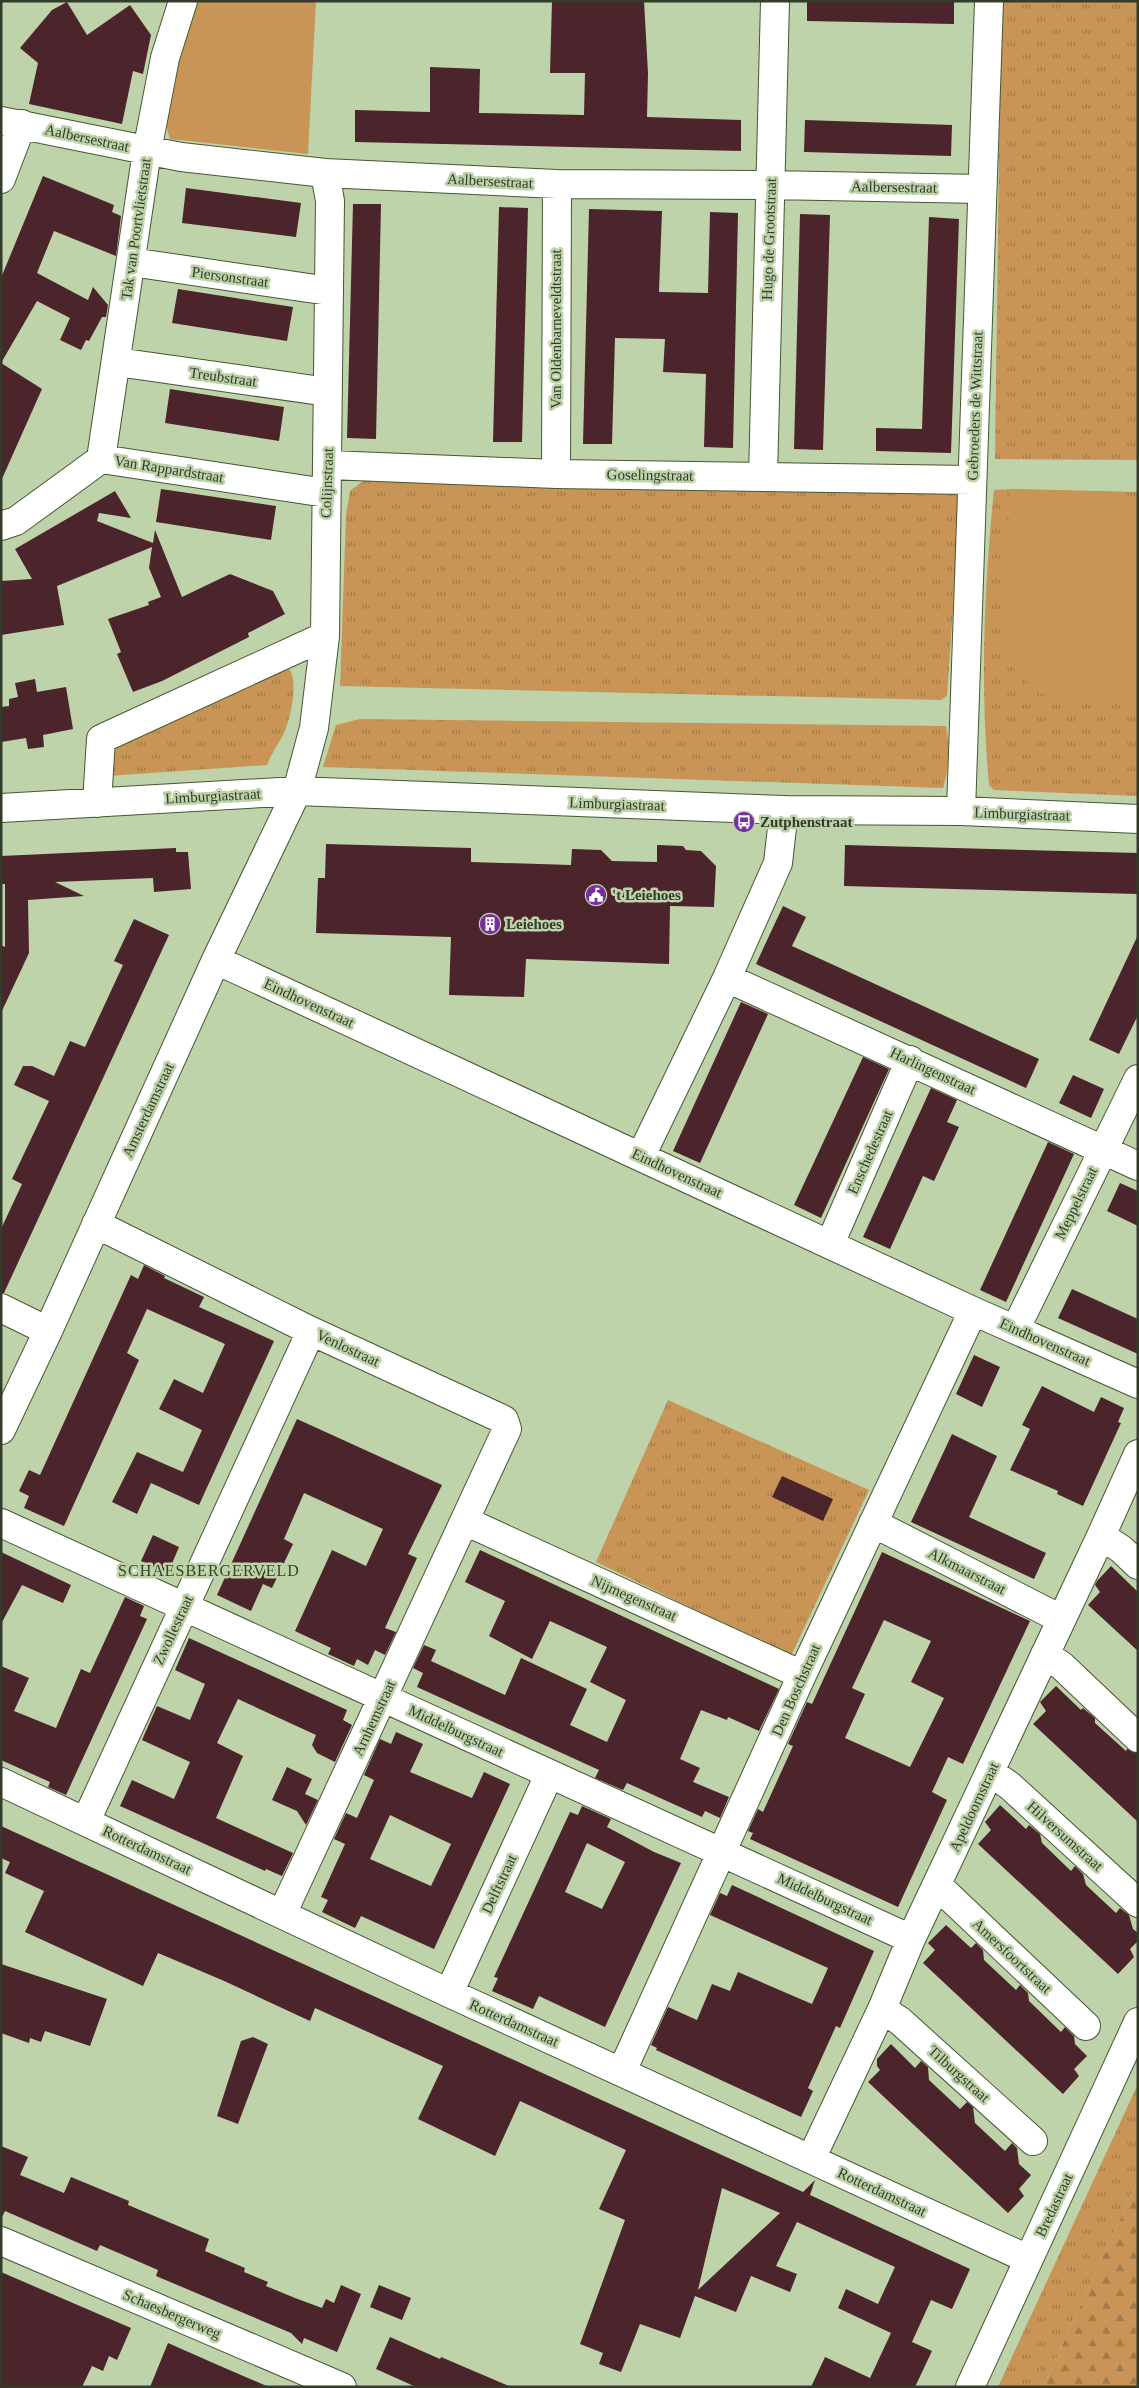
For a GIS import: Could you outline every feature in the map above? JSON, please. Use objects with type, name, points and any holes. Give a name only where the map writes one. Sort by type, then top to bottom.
[{"type":"street","name":"Tak van Poortvlietstraat","points":[[101,459],[147,151],[165,58],[183,1]]},
{"type":"street","name":"Hugo de Grootstraat","points":[[763,478],[775,1]]},
{"type":"street","name":"Gebroeders de Wittstraat","points":[[961,812],[989,1]]},
{"type":"street","name":"Aalbersestraat","points":[[12,123],[147,151],[326,173],[557,184],[770,185],[982,189]]},
{"type":"street","points":[[1,179],[12,123]]},
{"type":"street","name":"Colijnstraat","points":[[296,791],[314,728],[325,636],[326,493],[329,465],[330,201],[326,173]]},
{"type":"street","name":"Van Oldenbarneveldtstraat","points":[[556,474],[557,184]]},
{"type":"street","name":"Piersonstraat","points":[[131,262],[329,291]]},
{"type":"street","name":"Treubstraat","points":[[117,362],[328,392]]},
{"type":"street","name":"Van Rappardstraat","points":[[1,526],[16,521],[101,459],[326,493]]},
{"type":"street","name":"Goselingstraat","points":[[329,465],[556,474],[972,480]]},
{"type":"street","points":[[97,802],[101,739],[325,636]]},
{"type":"street","name":"Limburgiastraat","points":[[1,808],[296,791],[784,810],[961,812],[1138,818]]},
{"type":"street","name":"Amsterdamstraat","points":[[1,1430],[48,1331],[216,960],[296,791]]},
{"type":"street","points":[[641,1156],[727,978],[778,863],[784,810]]},
{"type":"street","name":"Eindhovenstraat","points":[[216,960],[973,1311],[1016,1328],[1138,1384]]},
{"type":"street","name":"Harlingenstraat","points":[[727,978],[910,1060],[1138,1166]]},
{"type":"street","name":"Enschedestraat","points":[[830,1244],[910,1060]]},
{"type":"street","name":"Meppelstraat","points":[[1016,1328],[1138,1079]]},
{"type":"street","name":"Venlostraat","points":[[96,1224],[311,1331],[504,1420],[507,1429],[465,1522]]},
{"type":"street","points":[[1,1308],[48,1331]]},
{"type":"street","name":"Den Boschstraat","points":[[622,2071],[802,1675],[973,1311]]},
{"type":"street","name":"Zwollestraat","points":[[86,1821],[311,1331]]},
{"type":"street","name":"Apeldoornstraat","points":[[812,2159],[882,2009],[911,1939],[1061,1619],[1102,1536],[1138,1454]]},
{"type":"street","name":"Middelburgstraat","points":[[1,1522],[384,1697],[549,1775],[911,1939]]},
{"type":"street","name":"Nijmegenstraat","points":[[465,1522],[802,1675]]},
{"type":"street","name":"Arnhemstraat","points":[[282,1914],[465,1522]]},
{"type":"street","name":"Alkmaarstraat","points":[[873,1523],[1061,1619]]},
{"type":"street","points":[[1102,1536],[1138,1565]]},
{"type":"street","points":[[1045,1654],[1062,1666],[1138,1738]]},
{"type":"street","name":"Hilversumstraat","points":[[990,1772],[1010,1786],[1138,1903]]},
{"type":"street","name":"Delftstraat","points":[[449,1993],[549,1775]]},
{"type":"street","name":"Rotterdamstraat","points":[[1,1782],[449,1993],[1028,2259]]},
{"type":"street","name":"Amersfoortstraat","points":[[937,1885],[1086,2026]]},
{"type":"street","name":"Tilburgstraat","points":[[882,2009],[900,2021],[1033,2141]]},
{"type":"street","name":"Bredastraat","points":[[970,2387],[1138,2022]]},
{"type":"street","name":"Schaesbergerweg","points":[[1,2241],[342,2387]]},
{"type":"green space","points":[[196,1],[316,1],[308,154],[170,139],[165,122],[185,21]]},
{"type":"green space","points":[[1001,1],[1138,1],[1138,460],[995,459]]},
{"type":"green space","points":[[363,481],[957,488],[961,494],[947,696],[941,700],[340,686],[346,515],[350,491]]},
{"type":"green space","points":[[1011,489],[1123,492],[1138,505],[1138,701],[1061,702],[1038,692],[1016,672],[999,651]]},
{"type":"green space","points":[[994,490],[1138,492],[1138,796],[994,790],[989,785],[984,674],[988,564]]},
{"type":"green space","points":[[290,670],[294,691],[289,717],[285,731],[267,765],[108,776],[115,744],[199,710],[276,671]]},
{"type":"green space","points":[[360,719],[946,726],[948,741],[947,773],[943,788],[323,767],[336,725]]},
{"type":"green space","points":[[668,1400],[869,1490],[791,1656],[596,1562]]},
{"type":"green space","points":[[1138,2084],[1138,2180],[1043,2387],[998,2387]]},
{"type":"green space","points":[[1138,2180],[1138,2387],[1043,2387]]},
{"type":"building","points":[[552,1],[644,1],[648,73],[647,117],[741,120],[741,151],[355,142],[355,110],[430,112],[430,67],[480,69],[479,113],[584,115],[585,73],[550,73]]},
{"type":"building","points":[[807,1],[954,1],[954,24],[807,21]]},
{"type":"building","points":[[67,2],[87,35],[130,5],[151,35],[143,74],[133,71],[122,124],[29,104],[38,63],[20,48],[52,10]]},
{"type":"building","points":[[805,120],[952,125],[951,156],[804,152]]},
{"type":"building","points":[[43,176],[114,205],[112,212],[121,216],[116,256],[54,231],[37,273],[88,300],[93,287],[108,305],[106,317],[102,317],[89,341],[86,340],[81,350],[60,340],[70,318],[37,301],[1,363],[1,278]]},
{"type":"building","points":[[186,188],[301,203],[296,237],[182,223]]},
{"type":"building","points":[[353,204],[381,204],[376,439],[347,438]]},
{"type":"building","points":[[499,207],[528,208],[522,442],[493,442]]},
{"type":"building","points":[[589,209],[662,211],[659,292],[708,293],[710,212],[738,213],[733,448],[704,447],[706,374],[663,372],[665,339],[615,338],[612,444],[583,444]]},
{"type":"building","points":[[800,214],[830,215],[823,450],[794,449]]},
{"type":"building","points":[[929,217],[959,219],[951,453],[876,451],[876,428],[922,429]]},
{"type":"building","points":[[178,289],[293,307],[287,341],[172,323]]},
{"type":"building","points":[[1,363],[42,389],[1,481]]},
{"type":"building","points":[[170,389],[284,407],[279,441],[165,423]]},
{"type":"building","points":[[161,489],[276,506],[271,540],[156,522]]},
{"type":"building","points":[[115,491],[131,518],[99,513],[97,521],[153,543],[155,530],[182,597],[230,574],[273,591],[285,614],[248,633],[249,637],[162,681],[133,692],[117,654],[121,652],[108,619],[149,605],[148,602],[161,597],[149,568],[152,547],[57,586],[64,625],[1,635],[1,581],[32,579],[15,549]]},
{"type":"building","points":[[35,679],[37,692],[66,687],[73,729],[43,735],[44,747],[28,749],[26,738],[1,742],[1,707],[9,706],[9,699],[18,697],[15,683]]},
{"type":"building","name":"Leiehoes","points":[[326,844],[471,848],[471,862],[571,865],[572,849],[601,850],[612,861],[657,862],[657,845],[683,846],[686,850],[701,851],[716,866],[714,907],[670,906],[669,964],[526,959],[524,997],[449,995],[451,937],[316,933],[318,878],[325,878]]},
{"type":"building","points":[[845,845],[1138,853],[1138,894],[844,886]]},
{"type":"building","points":[[176,848],[176,852],[188,852],[191,889],[154,892],[153,878],[55,882],[84,896],[28,900],[29,953],[1,1013],[1,945],[5,947],[5,884],[1,884],[1,856]]},
{"type":"building","points":[[783,906],[806,917],[792,946],[1039,1059],[1026,1088],[756,964]]},
{"type":"building","points":[[134,919],[169,935],[4,1293],[1,1293],[1,1229],[22,1184],[12,1179],[49,1101],[14,1085],[23,1066],[32,1066],[54,1076],[70,1041],[85,1047],[123,965],[114,961]]},
{"type":"building","points":[[1138,935],[1138,1015],[1119,1054],[1089,1040]]},
{"type":"building","points":[[741,1002],[768,1014],[700,1163],[673,1151]]},
{"type":"building","points":[[863,1057],[889,1069],[821,1218],[794,1205]]},
{"type":"building","points":[[1073,1075],[1104,1089],[1091,1118],[1059,1103]]},
{"type":"building","points":[[931,1088],[957,1100],[947,1122],[959,1127],[934,1181],[923,1176],[890,1249],[863,1237]]},
{"type":"building","points":[[1048,1142],[1074,1154],[1006,1302],[980,1290]]},
{"type":"building","points":[[1120,1183],[1138,1191],[1138,1226],[1107,1211]]},
{"type":"building","points":[[144,1265],[165,1276],[164,1278],[204,1297],[199,1307],[274,1341],[199,1505],[151,1483],[137,1514],[112,1502],[137,1452],[183,1472],[202,1430],[159,1409],[174,1379],[203,1393],[225,1344],[147,1309],[127,1353],[139,1360],[64,1526],[24,1508],[29,1496],[19,1491],[29,1470],[40,1475],[131,1275],[138,1279]]},
{"type":"building","points":[[1072,1289],[1138,1319],[1138,1354],[1058,1318]]},
{"type":"building","points":[[974,1355],[1000,1367],[982,1407],[956,1394]]},
{"type":"building","points":[[1042,1386],[1094,1412],[1101,1397],[1124,1408],[1118,1422],[1121,1423],[1083,1506],[1057,1494],[1058,1491],[1010,1470],[1030,1429],[1022,1425]]},
{"type":"building","points":[[297,1419],[442,1485],[408,1554],[417,1558],[385,1628],[396,1632],[385,1655],[375,1650],[368,1665],[357,1659],[354,1666],[328,1654],[331,1648],[295,1631],[332,1550],[366,1566],[383,1529],[304,1493],[284,1539],[293,1544],[272,1588],[263,1584],[251,1611],[217,1595]]},
{"type":"building","points":[[952,1434],[997,1456],[969,1517],[1046,1553],[1034,1579],[911,1522]]},
{"type":"building","points":[[782,1476],[833,1499],[823,1521],[772,1497]]},
{"type":"building","points":[[153,1535],[179,1547],[168,1573],[141,1561]]},
{"type":"building","points":[[480,1550],[779,1689],[759,1731],[728,1717],[727,1720],[701,1710],[680,1759],[700,1768],[693,1782],[729,1797],[720,1818],[705,1811],[702,1817],[627,1783],[623,1790],[595,1778],[599,1770],[417,1687],[423,1673],[413,1668],[424,1645],[436,1650],[431,1661],[505,1695],[521,1658],[587,1689],[570,1725],[607,1742],[626,1700],[590,1682],[607,1647],[550,1621],[532,1659],[489,1636],[505,1601],[465,1582]]},
{"type":"building","points":[[1,1552],[71,1585],[63,1603],[22,1585],[1,1624]]},
{"type":"building","points":[[882,1552],[1030,1621],[963,1764],[948,1757],[932,1792],[947,1800],[898,1907],[750,1839],[753,1833],[748,1831],[758,1809],[763,1812],[793,1746],[788,1744],[807,1702],[812,1704]],"holes":[[[884,1620],[931,1641],[911,1682],[944,1698],[910,1767],[845,1738],[865,1694],[852,1688]]]},
{"type":"building","points":[[1111,1566],[1138,1592],[1138,1651],[1088,1605],[1100,1592],[1095,1585],[1097,1581]]},
{"type":"building","points":[[125,1597],[144,1606],[140,1616],[147,1619],[66,1795],[48,1787],[50,1782],[1,1760],[1,1666],[29,1678],[14,1711],[56,1728],[81,1669],[90,1673]]},
{"type":"building","points":[[189,1638],[347,1710],[343,1720],[352,1725],[335,1762],[317,1753],[312,1745],[316,1735],[238,1699],[217,1743],[243,1756],[216,1818],[293,1853],[282,1876],[266,1869],[265,1871],[120,1806],[132,1780],[174,1799],[190,1762],[142,1740],[157,1706],[190,1720],[205,1684],[175,1670]]},
{"type":"building","points":[[1056,1686],[1081,1710],[1083,1708],[1095,1718],[1095,1723],[1126,1751],[1127,1749],[1138,1753],[1138,1822],[1033,1724],[1046,1711],[1040,1702]]},
{"type":"building","points":[[396,1732],[423,1744],[410,1772],[472,1798],[484,1772],[510,1784],[434,1949],[361,1916],[355,1928],[322,1912],[328,1900],[321,1897],[345,1844],[334,1839],[346,1813],[357,1818],[374,1780],[364,1775],[380,1739],[391,1744]],"holes":[[[390,1815],[451,1844],[431,1886],[370,1859]]]},
{"type":"building","points":[[287,1767],[312,1779],[305,1794],[318,1800],[306,1825],[297,1811],[272,1800]]},
{"type":"building","points":[[1000,1805],[1026,1829],[1029,1825],[1040,1834],[1042,1843],[1071,1871],[1075,1866],[1083,1874],[1086,1885],[1116,1913],[1120,1908],[1129,1915],[1133,1929],[1138,1933],[1138,1941],[1130,1949],[1134,1957],[1118,1974],[978,1844],[991,1830],[985,1822]]},
{"type":"building","points":[[582,1806],[611,1819],[607,1827],[654,1852],[681,1863],[605,2027],[539,1996],[533,2009],[492,1991],[498,1978],[494,1977],[570,1812],[578,1815]],"holes":[[[587,1843],[625,1862],[602,1909],[565,1892]]]},
{"type":"building","points":[[1,1826],[803,2192],[815,2180],[810,2195],[970,2269],[952,2309],[931,2300],[912,2342],[932,2351],[915,2387],[811,2387],[825,2357],[870,2378],[891,2333],[838,2308],[846,2289],[878,2304],[895,2267],[797,2222],[776,2266],[797,2274],[790,2292],[751,2276],[736,2312],[695,2296],[680,2338],[640,2324],[621,2372],[599,2364],[603,2353],[580,2344],[625,2220],[599,2209],[626,2150],[520,2101],[495,2156],[418,2119],[443,2066],[315,2008],[310,2021],[158,1953],[143,1986],[25,1932],[44,1891],[5,1873],[10,1862],[1,1858]],"holes":[[[722,2188],[780,2213],[698,2290]]]},
{"type":"building","points":[[732,1885],[874,1951],[840,2028],[836,2026],[808,2088],[813,2091],[801,2117],[656,2050],[657,2048],[651,2045],[668,2007],[697,2020],[712,1984],[730,1991],[738,1972],[812,2004],[828,1968],[710,1915],[720,1893],[727,1896]]},
{"type":"building","points":[[946,1925],[971,1948],[976,1943],[983,1950],[984,1960],[1016,1990],[1020,1985],[1028,1993],[1029,2001],[1061,2032],[1065,2027],[1074,2036],[1075,2044],[1087,2056],[1074,2069],[1079,2076],[1063,2094],[923,1963],[935,1950],[928,1943]]},
{"type":"building","points":[[1,1964],[107,1999],[90,2046],[45,2031],[41,2042],[30,2038],[29,2043],[1,2033]]},
{"type":"building","points":[[253,2037],[268,2044],[238,2124],[217,2116],[241,2041]]},
{"type":"building","points":[[891,2044],[915,2068],[921,2061],[928,2067],[929,2080],[960,2109],[967,2102],[973,2107],[975,2123],[1005,2151],[1012,2143],[1017,2148],[1019,2164],[1031,2175],[1019,2189],[1024,2196],[1008,2213],[868,2082],[880,2070],[877,2066],[877,2059]]},
{"type":"building","points":[[1,2146],[28,2157],[20,2175],[64,2193],[71,2177],[129,2201],[128,2205],[209,2239],[205,2251],[245,2268],[244,2272],[268,2282],[266,2286],[295,2298],[322,2308],[326,2299],[334,2303],[341,2285],[361,2294],[337,2352],[304,2338],[302,2344],[291,2333],[156,2276],[158,2270],[100,2245],[97,2251],[5,2211],[1,2219]]},
{"type":"building","points":[[1,2272],[131,2328],[117,2360],[109,2356],[103,2371],[92,2366],[82,2387],[1,2387]]},
{"type":"building","points":[[379,2285],[411,2298],[402,2320],[370,2307]]},
{"type":"building","points":[[390,2337],[511,2387],[416,2387],[376,2369]]},
{"type":"building","points":[[168,2343],[211,2362],[269,2387],[150,2387]]},
{"type":"place","name":"Zutphenstraat","points":[[744,822]]},
{"type":"place","name":"'t Leiehoes","points":[[596,895]]},
{"type":"place","name":"Leiehoes","points":[[490,924]]},
{"type":"district","name":"SCHAESBERGERVELD","points":[[209,1570]]}]
